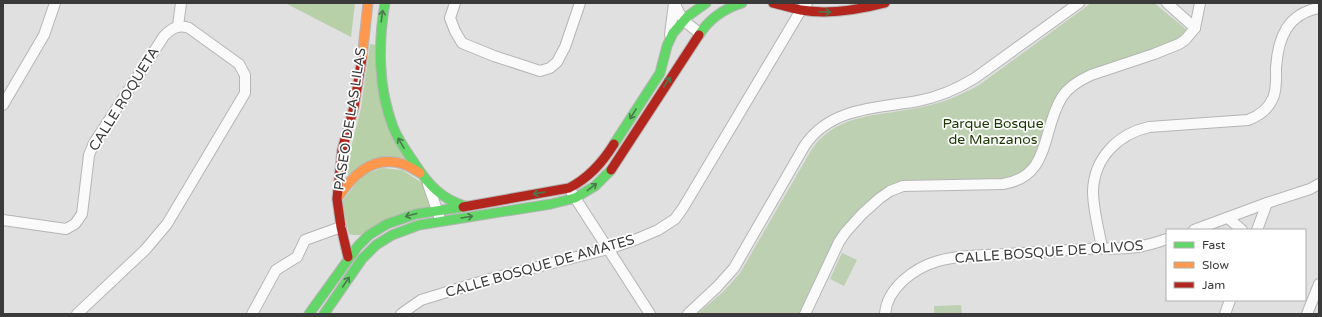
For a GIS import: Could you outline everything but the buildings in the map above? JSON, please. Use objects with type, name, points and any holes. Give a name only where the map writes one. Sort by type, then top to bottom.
[{"type":"street","points":[[3,105],[44,36],[55,3]]},
{"type":"street","points":[[77,314],[145,250],[167,224],[245,93],[245,75],[239,64],[189,28],[178,26],[181,3]]},
{"type":"street","name":"PASEO DE LAS LILAS","points":[[348,257],[341,227],[337,199],[342,150],[354,107],[368,3]]},
{"type":"street","name":"PASEO DE LAS LILAS","points":[[384,3],[381,33],[385,100],[391,122],[396,134],[420,173],[428,183],[444,197],[455,203],[467,206]]},
{"type":"street","points":[[455,3],[450,18],[462,43],[494,56],[540,71],[550,68],[556,62],[565,47],[580,3]]},
{"type":"street","points":[[674,3],[683,21],[702,30]]},
{"type":"street","points":[[309,314],[348,257],[369,235],[387,224],[416,214],[569,188],[588,176],[603,162],[660,73],[670,38],[674,3]]},
{"type":"street","points":[[670,38],[694,6],[706,3]]},
{"type":"street","points":[[324,314],[358,264],[376,245],[392,235],[405,230],[441,221],[543,205],[575,198],[595,186],[613,169],[702,30],[711,20],[726,9],[742,3]]},
{"type":"street","points":[[773,3],[804,6],[824,12],[841,12],[885,3]]},
{"type":"street","points":[[688,314],[718,287],[734,268],[806,145],[820,128],[855,111],[926,99],[962,86],[1079,3]]},
{"type":"street","points":[[1167,3],[1195,28]]},
{"type":"street","points":[[805,314],[839,242],[862,214],[885,194],[896,188],[910,185],[1003,184],[1011,183],[1024,178],[1038,164],[1059,102],[1070,88],[1091,75],[1175,46],[1185,40],[1195,28],[1200,3]]},
{"type":"street","points":[[694,6],[702,30]]},
{"type":"street","name":"CALLE BOSQUE DE AMATES","points":[[401,314],[421,300],[486,280],[608,249],[658,230],[675,219],[691,195],[804,6]]},
{"type":"street","points":[[1102,248],[1093,192],[1096,173],[1110,149],[1124,137],[1140,129],[1159,126],[1248,120],[1261,114],[1270,104],[1275,90],[1279,44],[1284,31],[1298,16],[1311,9],[1319,8]]},
{"type":"street","name":"CALLE ROQUETA","points":[[3,220],[66,229],[76,224],[82,214],[88,155],[94,143],[164,36],[169,30],[178,26]]},
{"type":"street","points":[[337,199],[353,175],[373,164],[381,162],[397,162],[404,164],[420,173]]},
{"type":"street","name":"PASEO DE LAS LILAS","points":[[428,183],[441,221]]},
{"type":"street","points":[[1197,229],[1310,189],[1319,184]]},
{"type":"street","points":[[569,188],[650,314]]},
{"type":"street","points":[[1256,229],[1267,203]]},
{"type":"street","points":[[1228,218],[1241,229]]},
{"type":"street","points":[[252,314],[276,270],[297,257],[305,240],[341,227]]},
{"type":"street","name":"CALLE BOSQUE DE OLIVOS","points":[[885,314],[886,307],[896,287],[913,273],[937,262],[967,256],[1102,248],[1137,248],[1166,239]]},
{"type":"street","points":[[1307,314],[1319,284]]},
{"type":"street","points":[[1225,314],[1230,301]]},
{"type":"green space","points":[[285,3],[355,3],[351,37]]},
{"type":"green space","name":"Parque Bosque de Manzanos","points":[[1091,3],[1154,3],[1187,30],[1177,40],[1090,70],[1072,80],[1058,94],[1052,105],[1033,161],[1021,173],[1003,179],[909,180],[894,184],[882,190],[867,202],[849,220],[834,240],[800,314],[697,314],[723,292],[740,273],[812,149],[822,137],[834,128],[848,122],[877,114],[930,105],[945,101],[965,92],[979,85]]},
{"type":"green space","points":[[370,44],[377,45],[406,159],[346,175],[361,108]]},
{"type":"green space","points":[[382,168],[402,170],[424,184],[432,208],[361,235],[349,234],[342,202],[362,175]]},
{"type":"green space","points":[[842,253],[857,260],[844,286],[830,279]]},
{"type":"green space","points":[[961,305],[962,314],[934,314],[934,306]]},
{"type":"traffic: fast","points":[[385,3],[380,50],[382,82],[384,97],[393,127],[397,137],[430,184],[442,195],[465,206]]},
{"type":"traffic: fast","points":[[614,144],[660,73],[667,46],[673,33],[688,16],[706,3]]},
{"type":"traffic: fast","points":[[699,35],[707,24],[717,15],[742,3]]},
{"type":"traffic: fast","points":[[324,314],[362,259],[376,245],[392,235],[419,225],[551,204],[575,198],[595,186],[611,170]]},
{"type":"traffic: fast","points":[[309,314],[358,246],[369,235],[387,224],[416,214],[463,207]]},
{"type":"traffic: slow","points":[[362,58],[368,3]]},
{"type":"traffic: slow","points":[[339,196],[358,173],[374,164],[393,162],[405,165],[420,173]]},
{"type":"traffic: jam","points":[[773,3],[801,10],[822,12],[854,10],[885,3]]},
{"type":"traffic: jam","points":[[611,170],[699,35]]},
{"type":"traffic: jam","points":[[348,257],[341,227],[337,199],[342,150],[354,107],[362,58]]},
{"type":"traffic: jam","points":[[463,207],[569,188],[589,175],[614,144]]}]
